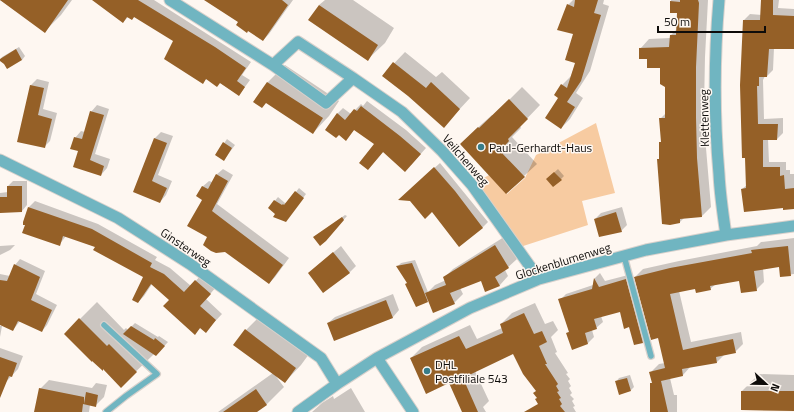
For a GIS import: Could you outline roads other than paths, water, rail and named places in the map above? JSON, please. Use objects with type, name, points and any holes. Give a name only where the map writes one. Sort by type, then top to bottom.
[{"type":"street","points":[[170,0],[273,65],[326,103],[353,78]]},
{"type":"street","name":"Klettenweg","points":[[720,0],[716,81],[716,134],[726,235]]},
{"type":"street","name":"Veilchenweg","points":[[273,65],[298,42],[402,112],[442,151],[472,185],[539,279]]},
{"type":"street","name":"Ginsterweg","points":[[0,160],[118,218],[190,264],[321,358],[338,384]]},
{"type":"street","name":"Glockenblumenweg","points":[[298,412],[377,358],[470,308],[539,279],[646,250],[726,235],[794,226]]},
{"type":"street","points":[[377,358],[413,412]]},
{"type":"lane","points":[[624,256],[636,306],[651,356]]},
{"type":"lane","points":[[104,325],[157,374],[106,412]]},
{"type":"place","name":"Paul-Gerhardt-Haus","points":[[481,147]]},
{"type":"place","name":"DHL Postfiliale 543","points":[[427,371]]}]
